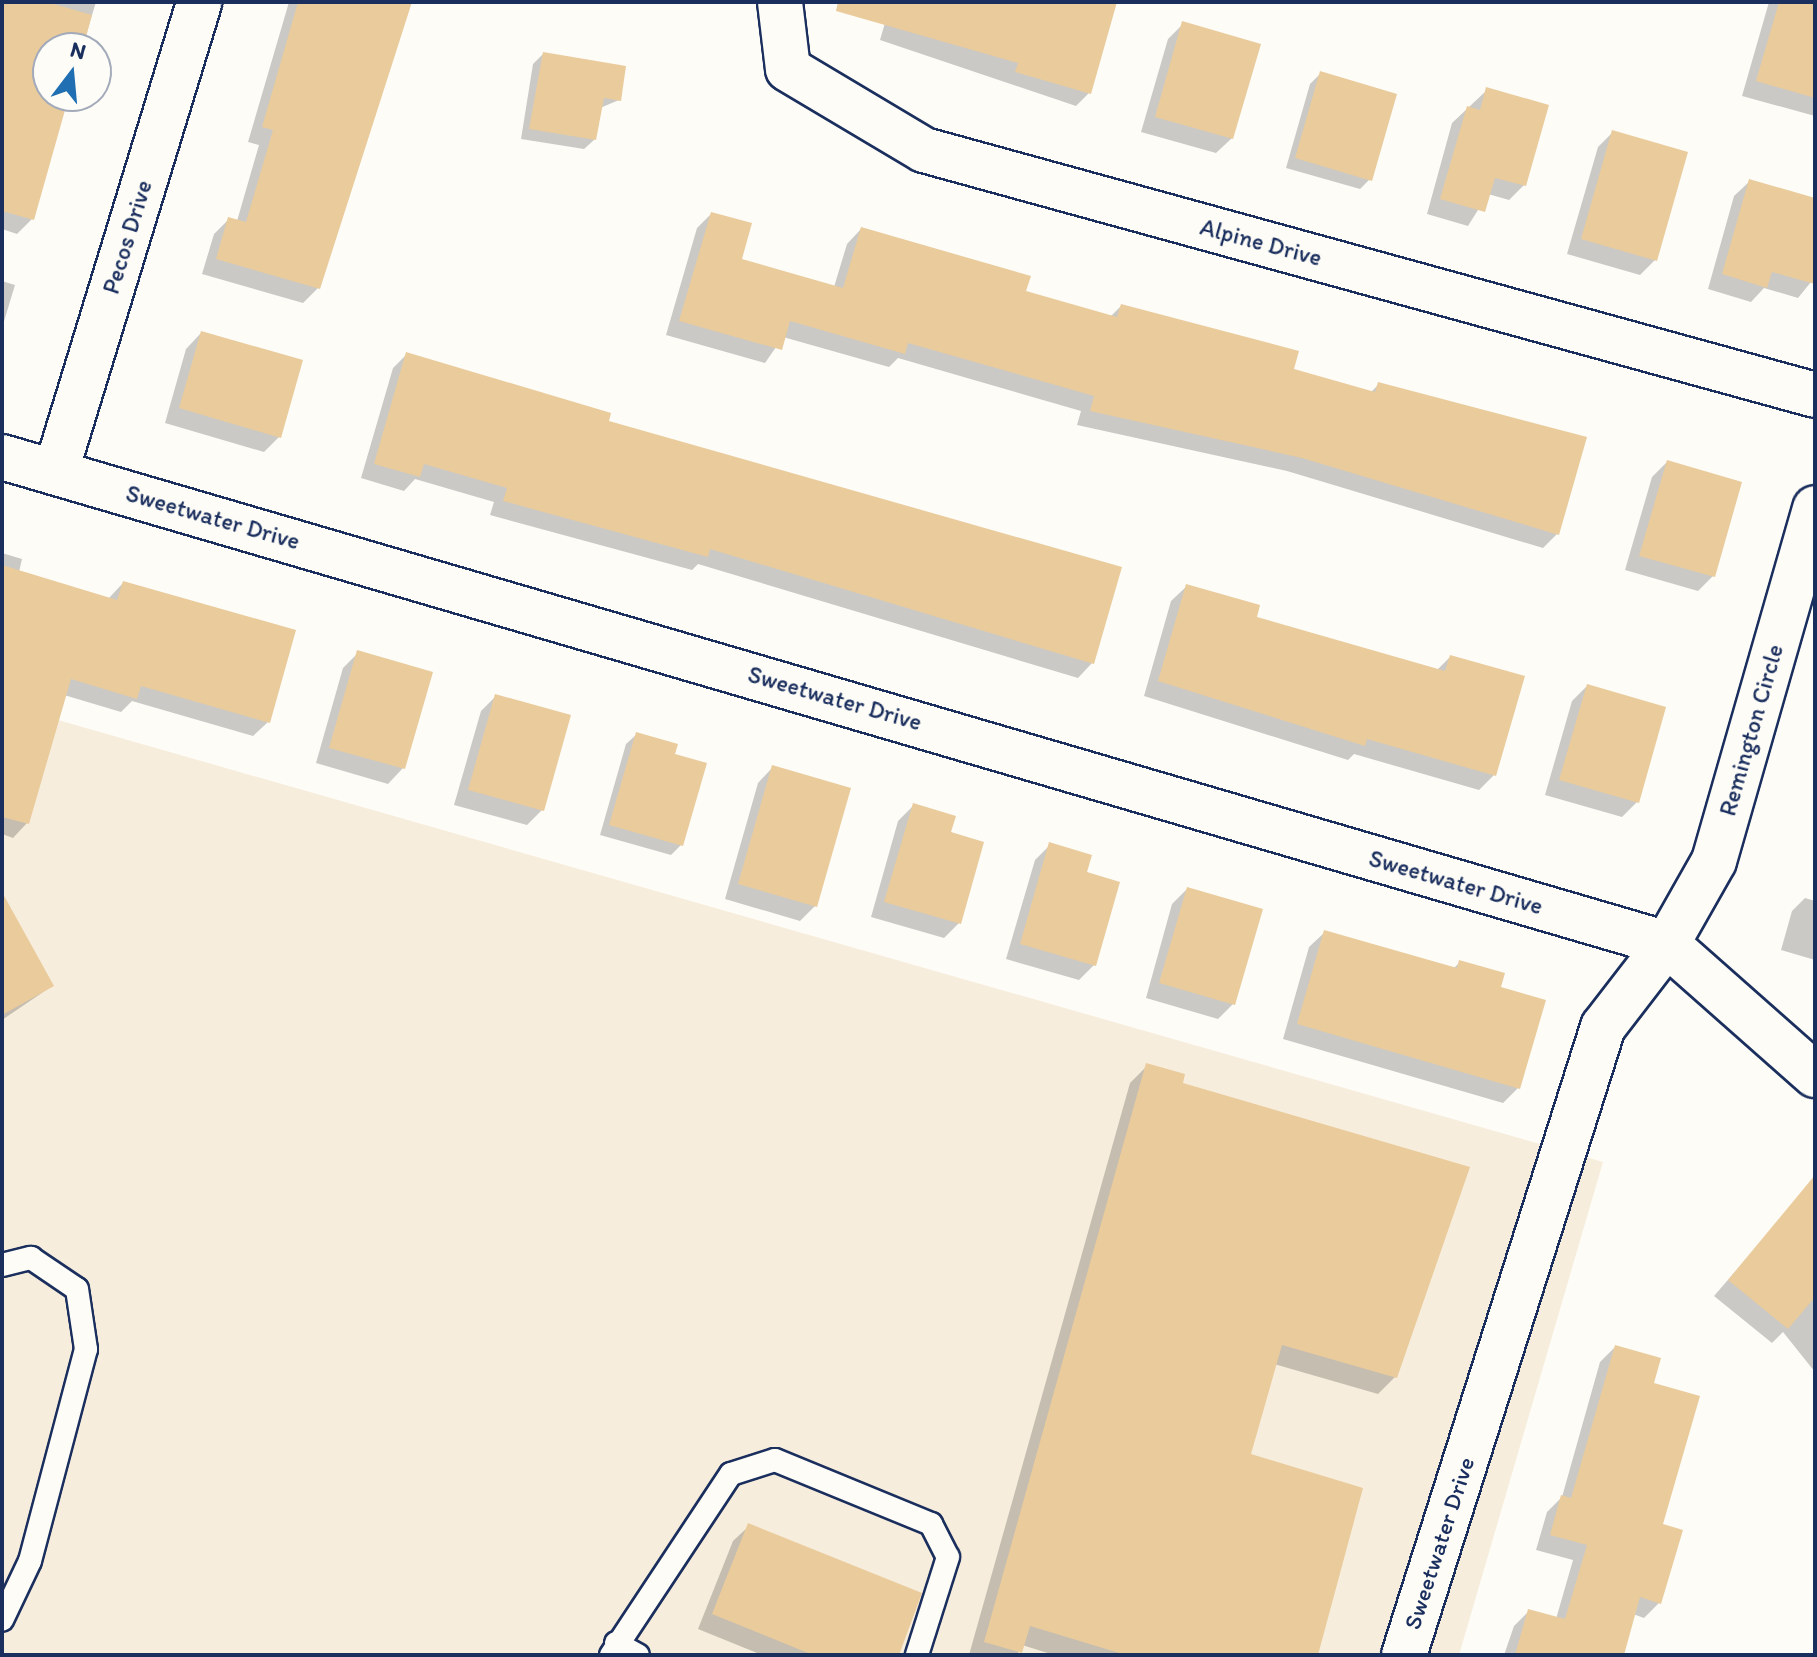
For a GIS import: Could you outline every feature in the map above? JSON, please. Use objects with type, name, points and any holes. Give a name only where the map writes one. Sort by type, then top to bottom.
[{"type":"street","name":"Pecos Drive","points":[[56,471],[199,2]]},
{"type":"street","name":"Alpine Drive","points":[[780,2],[788,69],[924,150],[1815,395]]},
{"type":"street","name":"Sweetwater Drive","points":[[2,457],[1667,944],[1815,1075]]},
{"type":"street","name":"Remington Circle","points":[[1667,944],[1714,861],[1815,508]]},
{"type":"street","name":"Sweetwater Drive","points":[[1404,1655],[1603,1027],[1667,944]]},
{"type":"lane","points":[[2,1265],[31,1258],[77,1289],[86,1349],[30,1561],[2,1620]]},
{"type":"lane","points":[[638,1655],[614,1649],[731,1474],[775,1460],[931,1524],[948,1557],[917,1655]]},
{"type":"shaded area","points":[[2,704],[1603,1162],[1459,1655],[2,1655]]},
{"type":"building","points":[[2,2],[47,2],[92,15],[87,32],[32,32],[32,112],[64,112],[34,220],[2,211]]},
{"type":"building","points":[[298,2],[412,2],[320,289],[216,259],[228,217],[246,222],[273,130],[262,127]]},
{"type":"building","points":[[838,2],[1117,2],[1091,94],[1015,72],[1018,63],[836,11]]},
{"type":"building","points":[[1779,2],[1815,2],[1815,98],[1756,81]]},
{"type":"building","points":[[1182,21],[1261,44],[1233,139],[1155,117]]},
{"type":"building","points":[[543,52],[626,66],[621,101],[604,98],[596,140],[529,129]]},
{"type":"building","points":[[1320,71],[1397,94],[1372,181],[1295,158]]},
{"type":"building","points":[[1486,87],[1549,105],[1526,186],[1495,178],[1485,212],[1440,199],[1467,106],[1480,110]]},
{"type":"building","points":[[1612,130],[1688,152],[1657,261],[1581,239]]},
{"type":"building","points":[[1749,179],[1815,198],[1815,284],[1772,272],[1767,288],[1722,274]]},
{"type":"building","points":[[711,212],[752,223],[742,259],[843,288],[861,227],[1031,276],[1026,291],[1117,317],[1121,304],[1299,351],[1294,369],[1375,392],[1378,382],[1587,437],[1559,535],[1302,458],[1090,411],[1094,396],[908,343],[905,354],[790,321],[782,350],[679,321]]},
{"type":"building","points":[[201,331],[303,360],[281,438],[179,408]]},
{"type":"building","points":[[406,352],[611,413],[609,421],[1122,567],[1094,664],[710,549],[708,557],[503,501],[507,488],[424,464],[420,477],[374,464]]},
{"type":"building","points":[[1667,460],[1742,482],[1715,577],[1639,556]]},
{"type":"building","points":[[2,565],[117,600],[123,581],[296,630],[270,723],[141,686],[137,699],[71,679],[29,824],[2,817]]},
{"type":"building","points":[[1186,584],[1260,605],[1257,617],[1445,671],[1450,655],[1525,676],[1496,776],[1367,739],[1365,746],[1158,681]]},
{"type":"building","points":[[357,650],[433,672],[405,769],[329,748]]},
{"type":"building","points":[[1587,684],[1666,707],[1639,803],[1559,780]]},
{"type":"building","points":[[495,694],[571,715],[544,811],[468,790]]},
{"type":"building","points":[[636,732],[678,744],[675,754],[707,763],[683,846],[609,825]]},
{"type":"building","points":[[772,765],[851,788],[817,907],[738,884]]},
{"type":"building","points":[[913,803],[956,816],[951,832],[984,842],[961,924],[884,902]]},
{"type":"building","points":[[1049,842],[1092,855],[1087,872],[1120,882],[1096,966],[1020,944]]},
{"type":"building","points":[[1187,887],[1263,909],[1235,1005],[1159,983]]},
{"type":"building","points":[[2,892],[54,986],[2,1015]]},
{"type":"building","points":[[1324,930],[1457,968],[1459,960],[1505,973],[1501,987],[1546,1000],[1520,1089],[1297,1024]]},
{"type":"building","points":[[1146,1063],[1185,1074],[1183,1083],[1470,1167],[1397,1378],[1282,1345],[1251,1454],[1363,1488],[1318,1655],[1126,1655],[1030,1626],[1022,1653],[984,1642]]},
{"type":"building","points":[[1815,1175],[1815,1297],[1788,1329],[1728,1280]]},
{"type":"building","points":[[1615,1345],[1661,1358],[1654,1383],[1700,1396],[1663,1524],[1683,1530],[1661,1604],[1640,1597],[1624,1655],[1515,1655],[1528,1609],[1565,1619],[1587,1545],[1550,1535],[1561,1495],[1571,1498]]},
{"type":"building","points":[[748,1523],[922,1593],[899,1655],[813,1655],[712,1614]]}]
